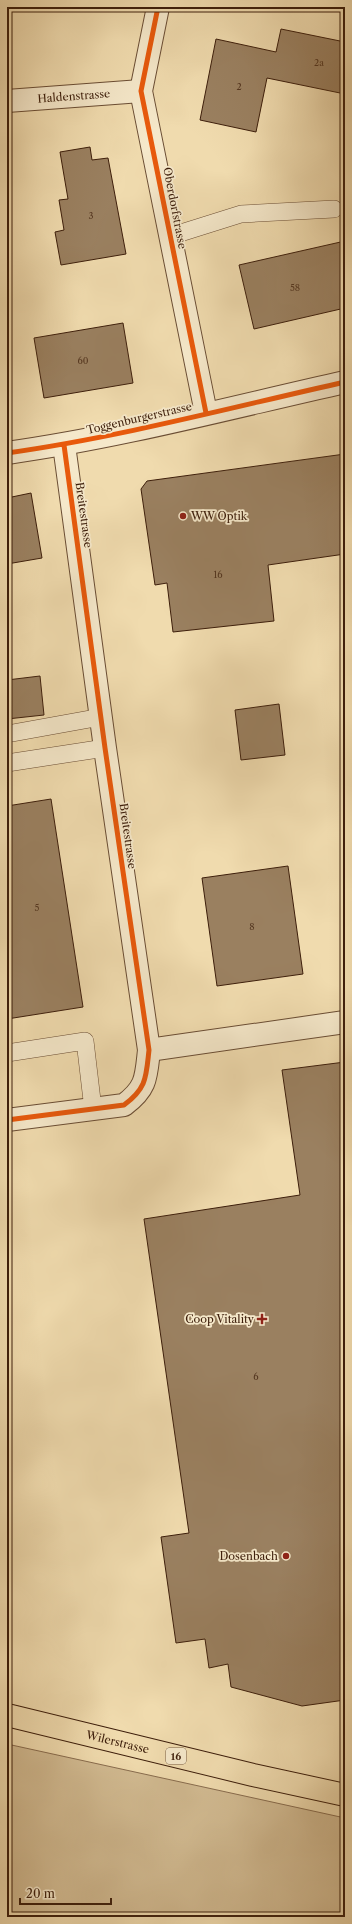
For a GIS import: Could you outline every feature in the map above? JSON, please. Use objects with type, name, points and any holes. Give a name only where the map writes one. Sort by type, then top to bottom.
[{"type":"main road","name":"Wilerstrasse","points":[[7,1715],[253,1775],[345,1795]]},
{"type":"street","name":"Oberdorfstrasse","points":[[158,7],[141,91],[206,413]]},
{"type":"street","name":"Haldenstrasse","points":[[7,101],[141,91]]},
{"type":"street","name":"Toggenburgerstrasse","points":[[7,453],[64,445],[345,382]]},
{"type":"street","name":"Breitestrasse","points":[[7,1120],[124,1105],[138,1094],[147,1074],[149,1050],[105,748],[64,445]]},
{"type":"street","points":[[149,1050],[345,1022]]},
{"type":"lane","points":[[170,236],[241,214],[334,209]]},
{"type":"lane","points":[[7,734],[101,717]]},
{"type":"lane","points":[[7,763],[105,748]]},
{"type":"lane","points":[[7,1053],[85,1041],[93,1109]]},
{"type":"shaded area","points":[[7,1744],[345,1818],[345,1917],[7,1917]]},
{"type":"building","points":[[281,29],[345,42],[345,94],[267,78],[256,132],[200,120],[216,39],[276,52]]},
{"type":"building","points":[[90,147],[92,160],[108,158],[126,254],[61,265],[55,232],[64,230],[59,200],[68,199],[60,152]]},
{"type":"building","points":[[345,241],[345,308],[254,329],[239,265]]},
{"type":"building","points":[[123,323],[133,383],[44,398],[34,338]]},
{"type":"building","points":[[345,454],[345,554],[268,565],[274,621],[173,632],[167,583],[155,585],[141,489],[147,481]]},
{"type":"building","points":[[31,493],[42,558],[7,564],[7,498]]},
{"type":"building","points":[[40,676],[44,715],[7,719],[7,680]]},
{"type":"building","points":[[279,704],[285,755],[241,760],[235,710]]},
{"type":"building","points":[[51,799],[83,1007],[7,1019],[7,806]]},
{"type":"building","points":[[288,866],[303,974],[217,986],[202,878]]},
{"type":"building","points":[[345,1062],[345,1700],[302,1706],[231,1687],[228,1664],[209,1668],[205,1639],[176,1643],[161,1537],[189,1533],[144,1219],[300,1195],[282,1070]]},
{"type":"cycle path","points":[[158,7],[141,91],[206,413]]},
{"type":"cycle path","points":[[7,453],[92,439],[135,430],[345,382]]},
{"type":"cycle path","points":[[7,1120],[124,1105],[132,1099],[144,1081],[149,1050],[105,748],[64,445]]},
{"type":"place","name":"WW Optik","points":[[183,516]]},
{"type":"place","name":"Coop Vitality","points":[[262,1319]]},
{"type":"place","name":"Dosenbach","points":[[286,1556]]}]
